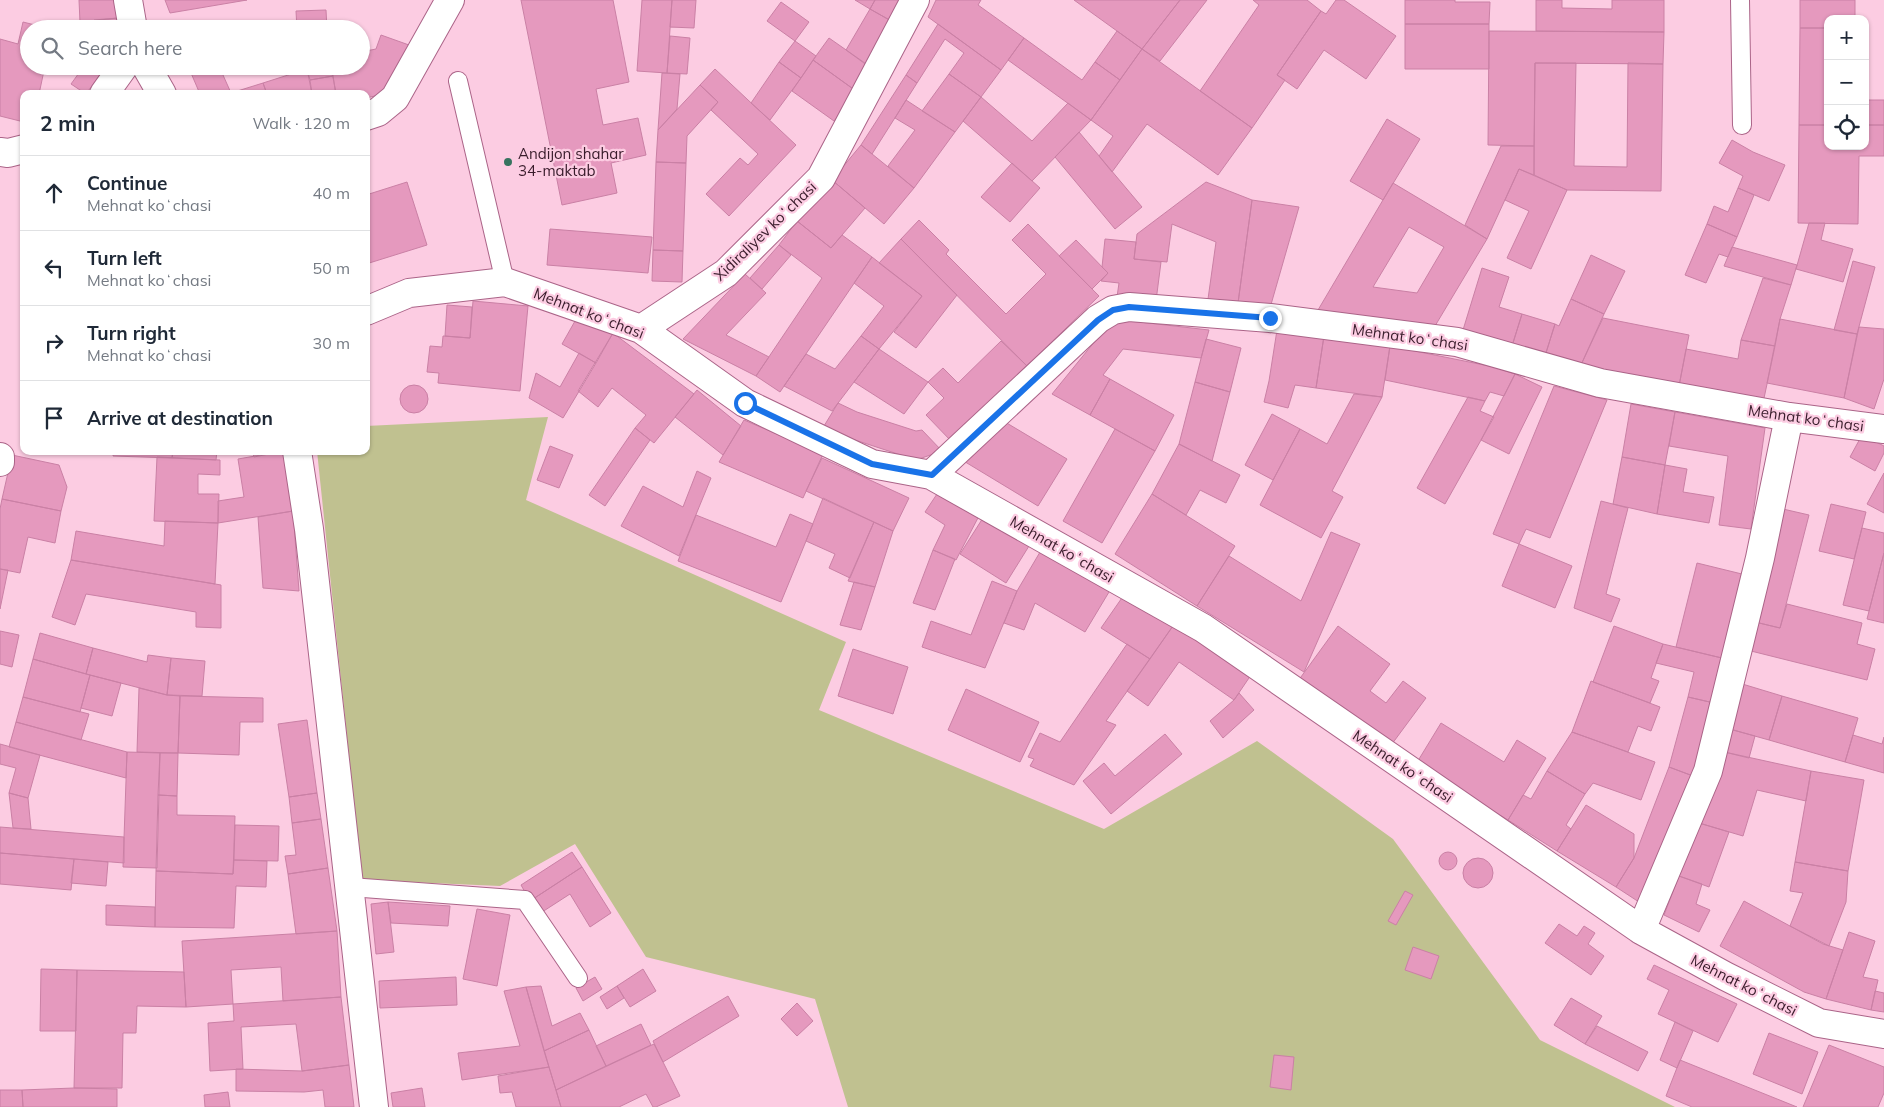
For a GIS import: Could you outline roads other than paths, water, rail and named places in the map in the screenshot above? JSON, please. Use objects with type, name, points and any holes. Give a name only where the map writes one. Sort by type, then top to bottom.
[{"type":"street","points":[[128,0],[131,20]]},
{"type":"street","points":[[370,115],[378,112],[395,98],[450,0]]},
{"type":"street","name":"Xidiraliyev koʻchasi","points":[[641,329],[726,273],[821,178],[915,0]]},
{"type":"street","points":[[107,90],[118,75]]},
{"type":"street","points":[[151,75],[160,90]]},
{"type":"street","points":[[0,152],[8,153],[20,150]]},
{"type":"street","name":"Mehnat koʻchasi","points":[[370,309],[409,293],[505,282],[641,329],[745,403],[872,464],[932,475],[1203,628],[1641,930],[1724,976],[1818,1023],[1884,1034]]},
{"type":"street","name":"Mehnat koʻchasi","points":[[932,475],[1098,320],[1113,310],[1129,307],[1270,318],[1457,342],[1600,383],[1788,417],[1884,429]]},
{"type":"street","points":[[1641,930],[1708,771],[1760,558],[1788,417]]},
{"type":"street","points":[[298,455],[309,529],[374,1107]]},
{"type":"street","points":[[0,457],[0,462]]},
{"type":"lane","points":[[1740,0],[1742,125]]},
{"type":"lane","points":[[458,81],[505,282]]},
{"type":"lane","points":[[350,887],[525,900],[578,978]]},
{"type":"place","name":"Andijon shahar 34-maktab","points":[[508,162]]}]
